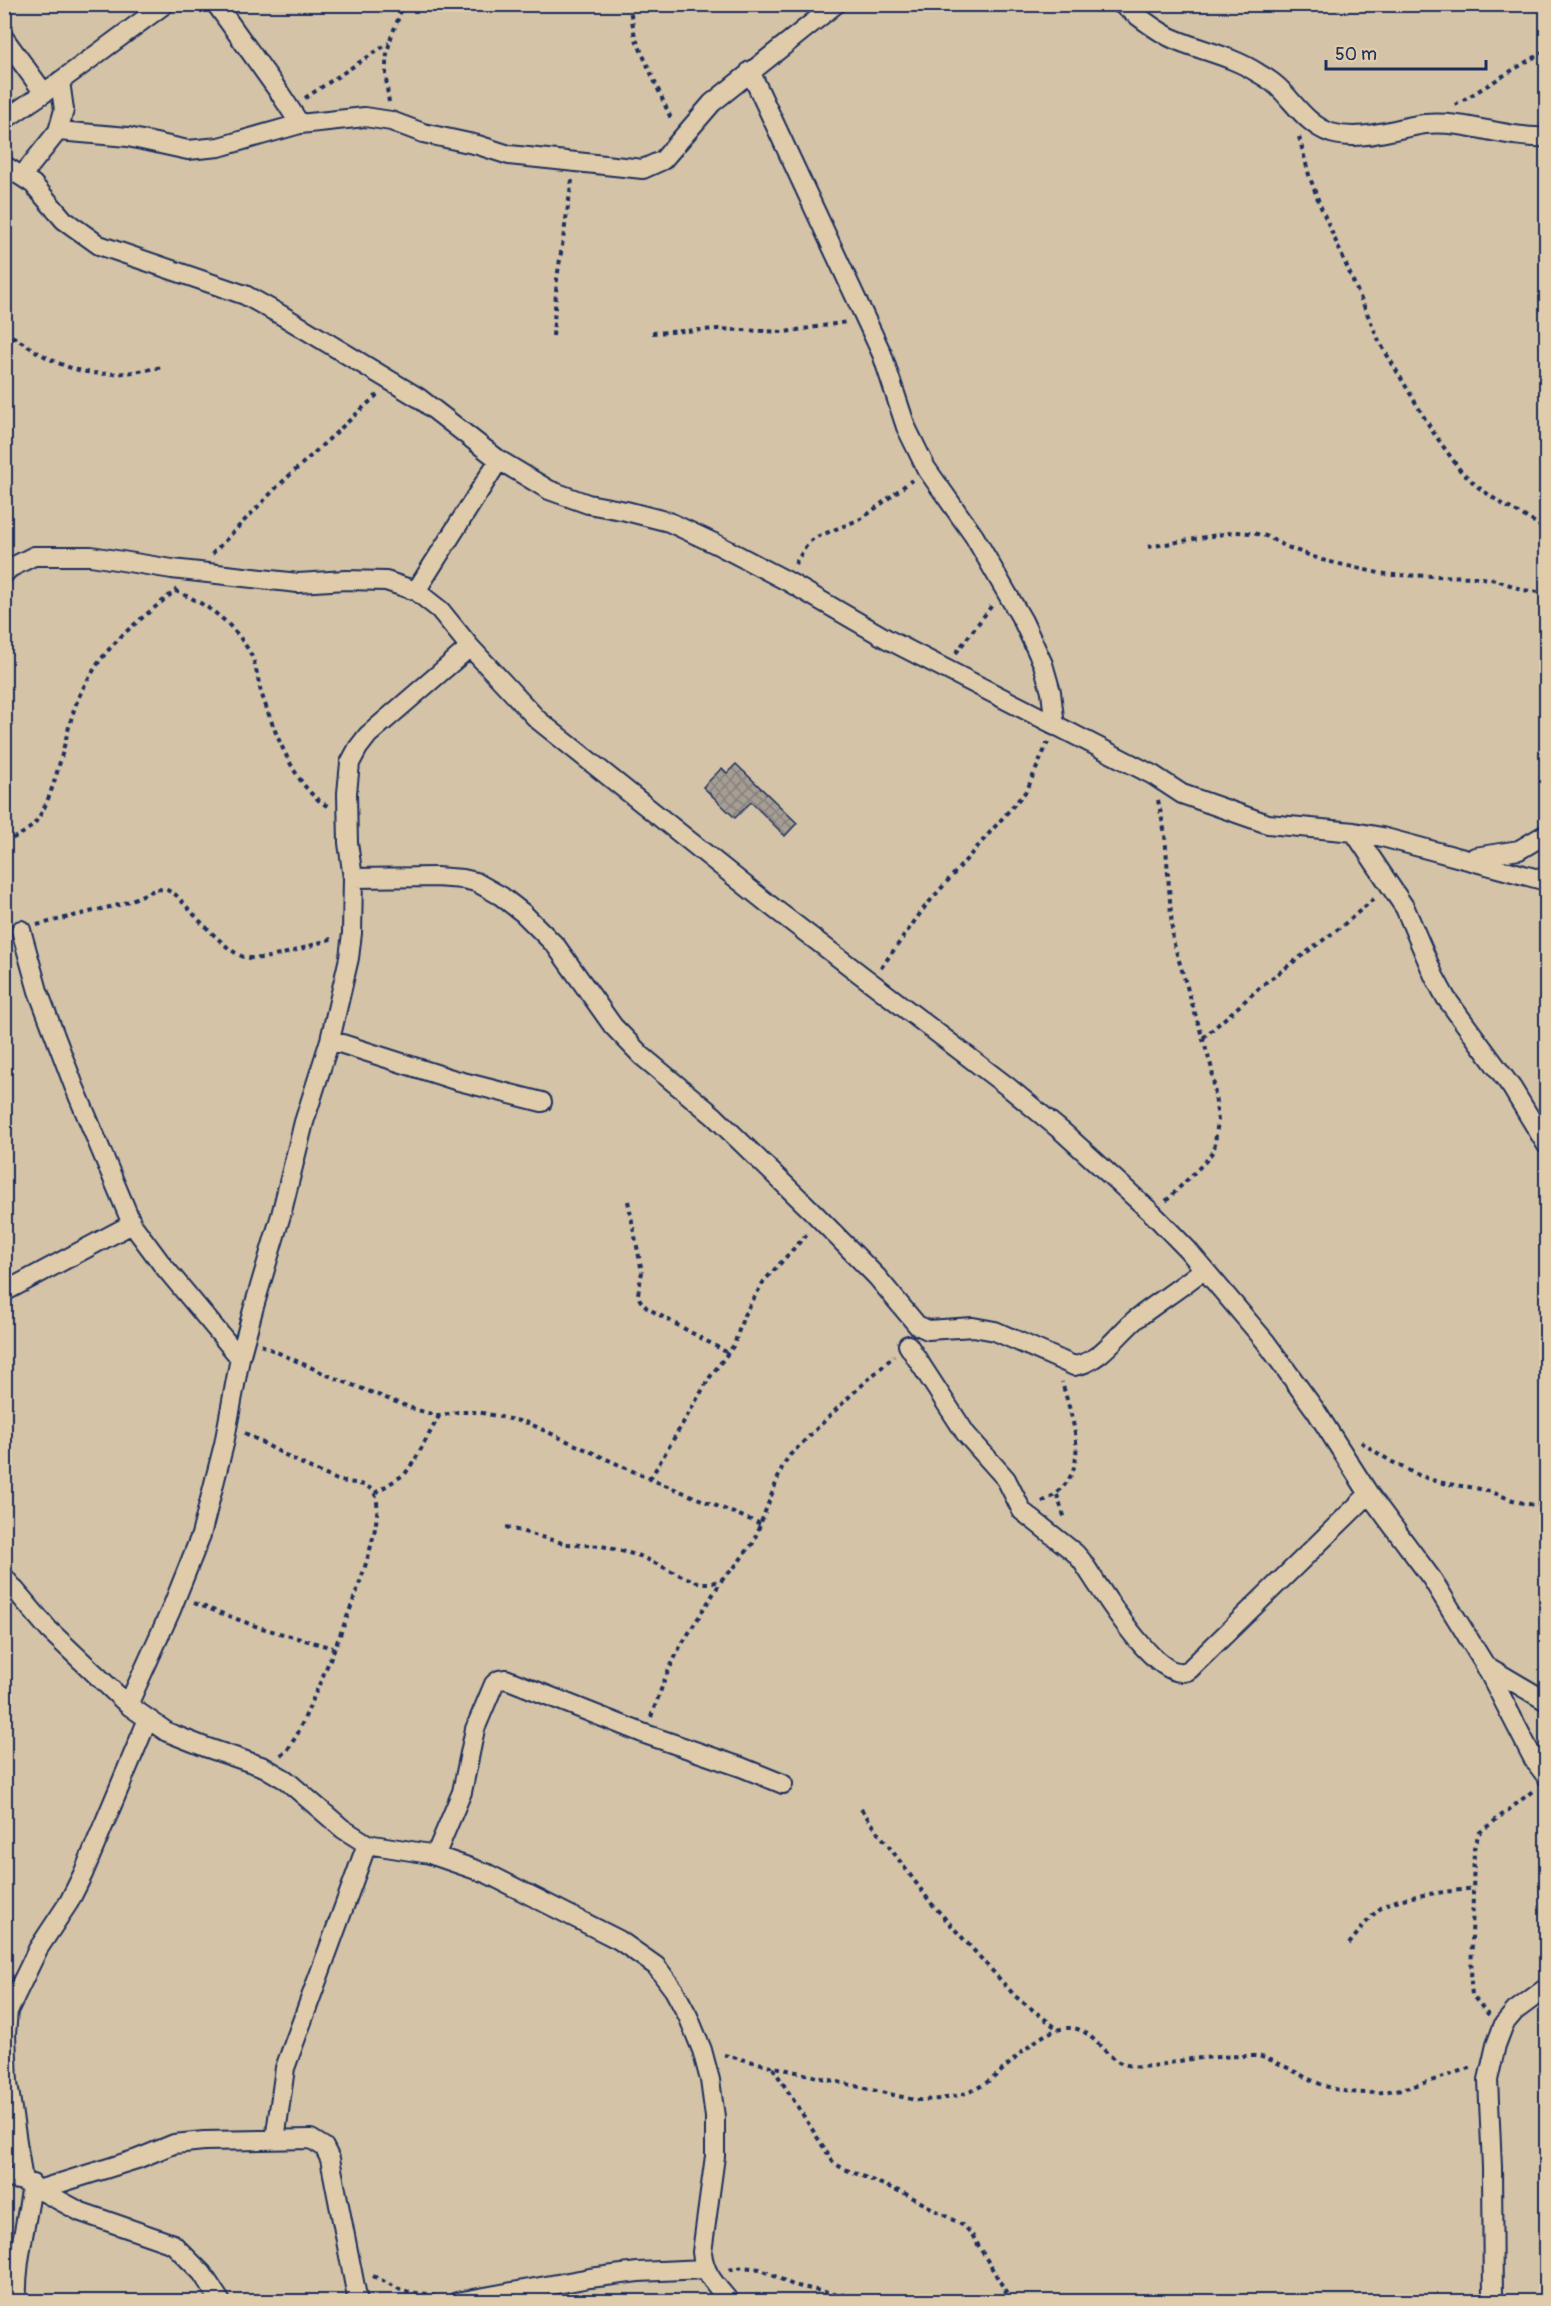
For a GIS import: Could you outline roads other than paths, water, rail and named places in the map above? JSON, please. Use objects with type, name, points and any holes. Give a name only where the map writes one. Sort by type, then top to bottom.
[{"type":"street","points":[[4,120],[165,4]]},
{"type":"street","points":[[216,4],[295,116]]},
{"type":"street","points":[[58,131],[128,137],[188,150],[219,147],[295,116],[364,117],[391,121],[423,133],[478,145],[509,155],[643,169],[663,160],[712,103],[836,4]]},
{"type":"street","points":[[1120,4],[1172,39],[1239,62],[1273,83],[1314,124],[1329,132],[1339,134],[1380,133],[1426,124],[1456,125],[1524,136],[1546,137]]},
{"type":"street","points":[[4,38],[44,93]]},
{"type":"street","points":[[750,71],[882,354],[906,427],[926,468],[974,536],[1023,621],[1043,664],[1051,692],[1055,726]]},
{"type":"street","points":[[22,177],[58,131],[64,110],[60,81]]},
{"type":"street","points":[[4,165],[33,184],[64,220],[99,245],[245,295],[284,316],[419,398],[499,460],[549,490],[578,501],[669,522],[716,544],[787,581],[887,639],[1153,775],[1182,794],[1268,824],[1354,832],[1468,858],[1546,881]]},
{"type":"street","points":[[416,591],[499,460]]},
{"type":"street","points":[[4,574],[10,568],[34,556],[91,556],[298,583],[346,580],[386,581],[416,591],[440,610],[470,647],[538,720],[771,906],[871,981],[1064,1133],[1153,1214],[1204,1269],[1265,1341],[1316,1411],[1369,1494],[1432,1579],[1459,1619],[1540,1757],[1542,1781]]},
{"type":"street","points":[[128,1706],[201,1534],[228,1424],[240,1358],[281,1215],[304,1122],[330,1040],[350,958],[353,878],[348,843],[350,763],[368,735],[470,647]]},
{"type":"street","points":[[1354,832],[1405,908],[1446,998],[1489,1054],[1546,1144]]},
{"type":"street","points":[[1468,858],[1519,850],[1546,834]]},
{"type":"street","points":[[353,878],[464,879],[476,882],[523,913],[556,946],[613,1026],[642,1056],[714,1116],[821,1220],[877,1277],[917,1325],[928,1330],[973,1327],[995,1331],[1074,1366],[1082,1365],[1107,1347],[1136,1320],[1204,1269]]},
{"type":"street","points":[[21,930],[38,991],[74,1086],[132,1224],[161,1263],[240,1358]]},
{"type":"street","points":[[330,1040],[455,1080],[542,1102]]},
{"type":"street","points":[[4,1292],[132,1224]]},
{"type":"street","points":[[908,1345],[966,1434],[1006,1479],[1022,1511],[1075,1553],[1148,1652],[1166,1667],[1179,1672],[1187,1671],[1194,1665],[1369,1494]]},
{"type":"street","points":[[4,1577],[48,1630],[128,1706],[176,1736],[264,1767],[286,1780],[343,1829],[367,1844],[435,1856],[488,1874],[588,1924],[640,1953],[656,1966],[674,1990],[688,2016],[702,2050],[710,2080],[715,2117],[715,2156],[702,2252],[706,2272],[730,2301]]},
{"type":"street","points":[[1485,1665],[1546,1701]]},
{"type":"street","points":[[435,1856],[462,1792],[475,1729],[494,1684],[499,1680],[518,1682],[645,1734],[783,1784]]},
{"type":"street","points":[[16,2301],[18,2265],[32,2185],[8,2083],[6,2034],[8,2011],[38,1949],[69,1902],[83,1874],[148,1719]]},
{"type":"street","points":[[275,2139],[285,2068],[367,1844]]},
{"type":"street","points":[[1493,2301],[1492,2167],[1488,2080],[1492,2059],[1504,2024],[1515,2011],[1546,1988]]},
{"type":"street","points":[[32,2185],[137,2159],[174,2144],[204,2140],[311,2139],[324,2147],[330,2158],[358,2301]]},
{"type":"street","points":[[4,2177],[32,2185],[81,2212],[173,2244],[202,2273],[221,2301]]},
{"type":"street","points":[[457,2301],[638,2272],[706,2272]]}]
